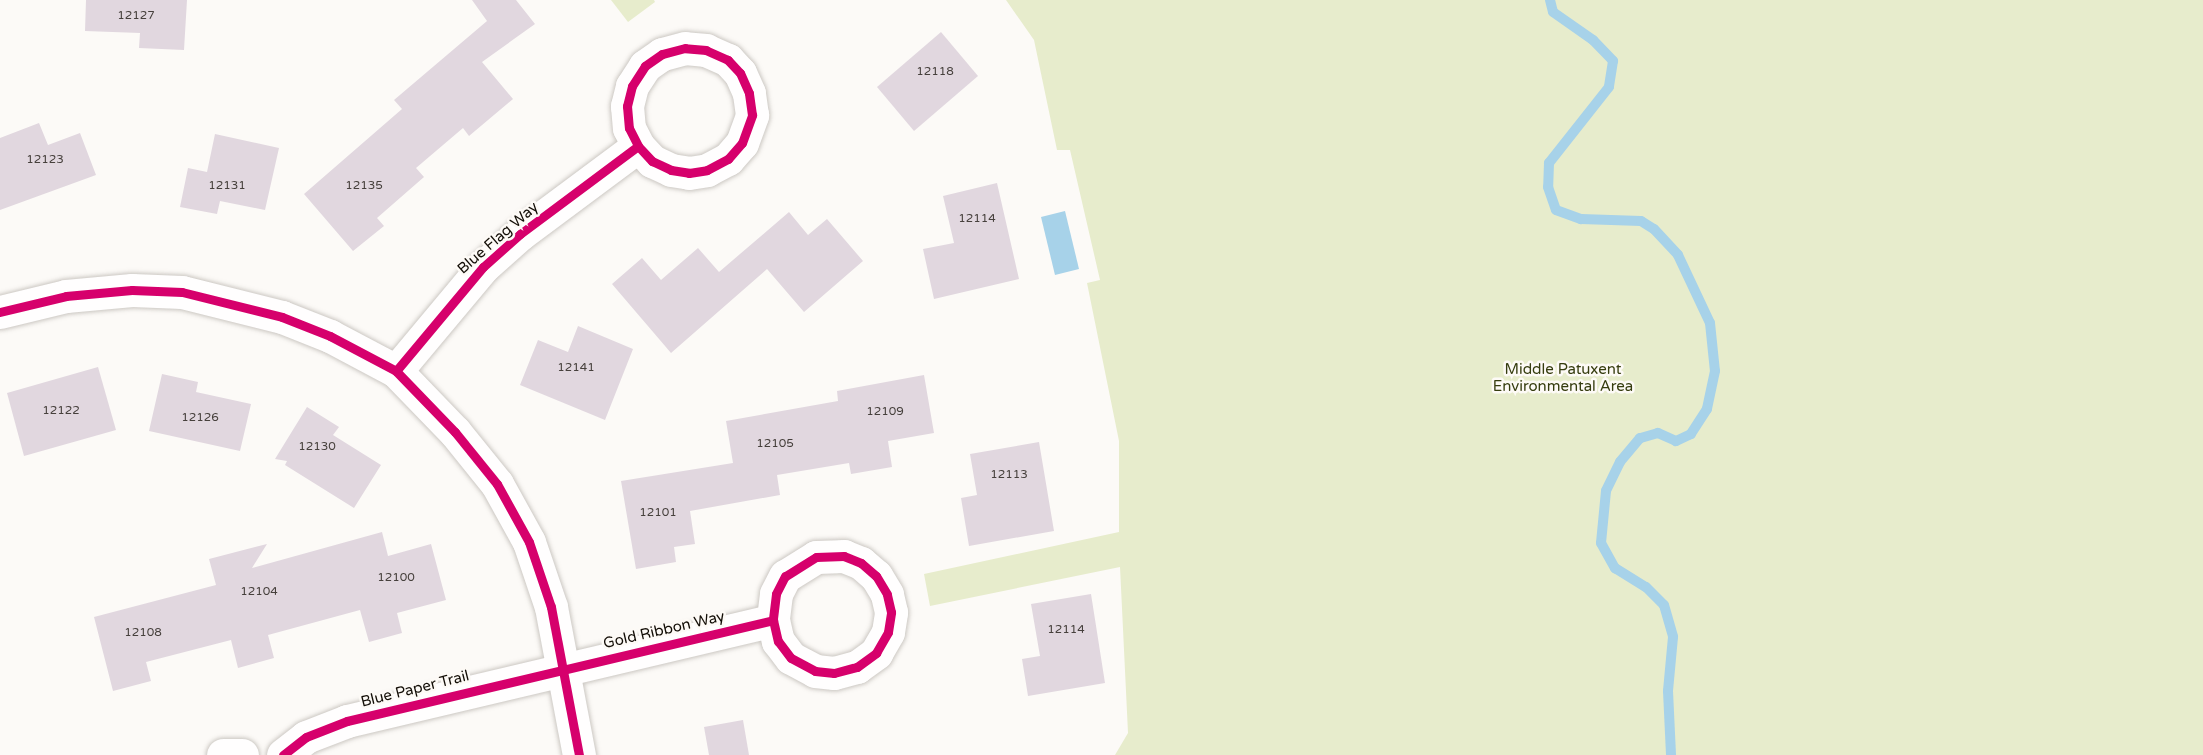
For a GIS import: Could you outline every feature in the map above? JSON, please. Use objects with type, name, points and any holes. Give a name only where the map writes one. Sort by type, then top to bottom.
[{"type":"street","name":"Blue Flag Way","points":[[396,371],[483,267],[520,234],[638,146]]},
{"type":"street","points":[[0,312],[66,296],[132,290],[182,292],[282,317],[330,336],[396,371],[456,432],[497,484],[529,542],[551,607],[579,755]]},
{"type":"street","name":"Gold Ribbon Way","points":[[562,669],[773,620]]},
{"type":"street","name":"Blue Paper Trail","points":[[283,755],[306,737],[347,721],[562,669]]},
{"type":"street","points":[[224,755],[242,755]]},
{"type":"green space","points":[[611,0],[654,0],[655,2],[628,22]]},
{"type":"green space","name":"Middle Patuxent Environmental Area","points":[[1006,0],[2203,0],[2203,755],[1115,755],[1128,733],[1120,567],[930,606],[924,574],[1119,532],[1119,441],[1087,283],[1100,280],[1070,150],[1057,150],[1034,40]]},
{"type":"water","points":[[1065,211],[1079,269],[1055,275],[1041,217]]},
{"type":"building","points":[[86,0],[187,0],[184,50],[139,48],[140,33],[85,31]]},
{"type":"building","points":[[472,0],[516,0],[535,24],[482,62],[513,99],[469,136],[463,128],[416,168],[424,177],[377,218],[384,226],[353,251],[304,194],[402,109],[394,100],[487,21]]},
{"type":"building","points":[[941,32],[978,76],[914,131],[877,87]]},
{"type":"building","points":[[39,123],[48,145],[80,133],[96,175],[0,210],[0,138]]},
{"type":"building","points":[[215,134],[279,148],[265,210],[220,201],[217,214],[180,207],[188,168],[207,172]]},
{"type":"building","points":[[997,183],[1019,279],[934,299],[923,249],[954,243],[943,196]]},
{"type":"building","points":[[789,212],[808,235],[827,219],[863,261],[804,312],[767,269],[671,353],[612,284],[642,258],[661,280],[698,248],[719,272]]},
{"type":"building","points":[[578,326],[633,349],[605,420],[520,385],[538,340],[568,352]]},
{"type":"building","points":[[98,367],[116,430],[24,456],[7,393]]},
{"type":"building","points":[[162,374],[198,382],[196,392],[251,404],[240,451],[149,431]]},
{"type":"building","points":[[924,375],[934,433],[888,441],[892,467],[851,474],[849,463],[777,475],[780,495],[690,511],[695,544],[674,547],[676,562],[636,569],[621,481],[733,463],[726,421],[838,401],[837,391]]},
{"type":"building","points":[[307,407],[339,427],[333,435],[381,465],[354,508],[285,465],[287,461],[275,459]]},
{"type":"building","points":[[1039,442],[1054,531],[969,546],[961,498],[977,495],[970,454]]},
{"type":"building","points":[[382,532],[388,556],[431,544],[446,600],[397,613],[402,633],[369,642],[360,610],[268,635],[274,658],[238,668],[231,640],[146,662],[151,681],[113,691],[94,617],[216,585],[209,559],[267,544],[252,568]]},
{"type":"building","points":[[1091,594],[1105,683],[1028,696],[1022,659],[1040,656],[1031,604]]},
{"type":"building","points":[[743,720],[749,755],[709,755],[704,727]]},
{"type":"waterway","points":[[1550,0],[1553,12],[1593,40],[1613,61],[1609,87],[1549,163],[1548,187],[1556,210],[1581,219],[1641,221],[1654,229],[1678,255],[1710,323],[1715,371],[1707,409],[1691,434],[1676,441],[1658,433],[1640,438],[1620,462],[1606,491],[1601,543],[1615,568],[1646,587],[1664,605],[1673,637],[1668,691],[1671,755]]},
{"type":"cycle path","points":[[396,371],[483,267],[520,234],[638,146],[652,161],[671,170],[689,173],[707,170],[728,159],[742,143],[752,115],[749,93],[740,73],[728,60],[706,50],[685,48],[662,54],[645,66],[632,86],[627,106],[629,128],[638,146]]},
{"type":"cycle path","points":[[0,312],[66,296],[132,290],[182,292],[282,317],[330,336],[396,371],[455,432],[497,484],[529,542],[551,607],[579,755]]},
{"type":"cycle path","points":[[283,755],[306,737],[347,721],[773,620],[778,641],[791,658],[815,671],[834,673],[857,667],[876,653],[888,632],[891,612],[887,594],[876,576],[861,563],[844,556],[816,557],[785,576],[776,594],[773,620]]}]
